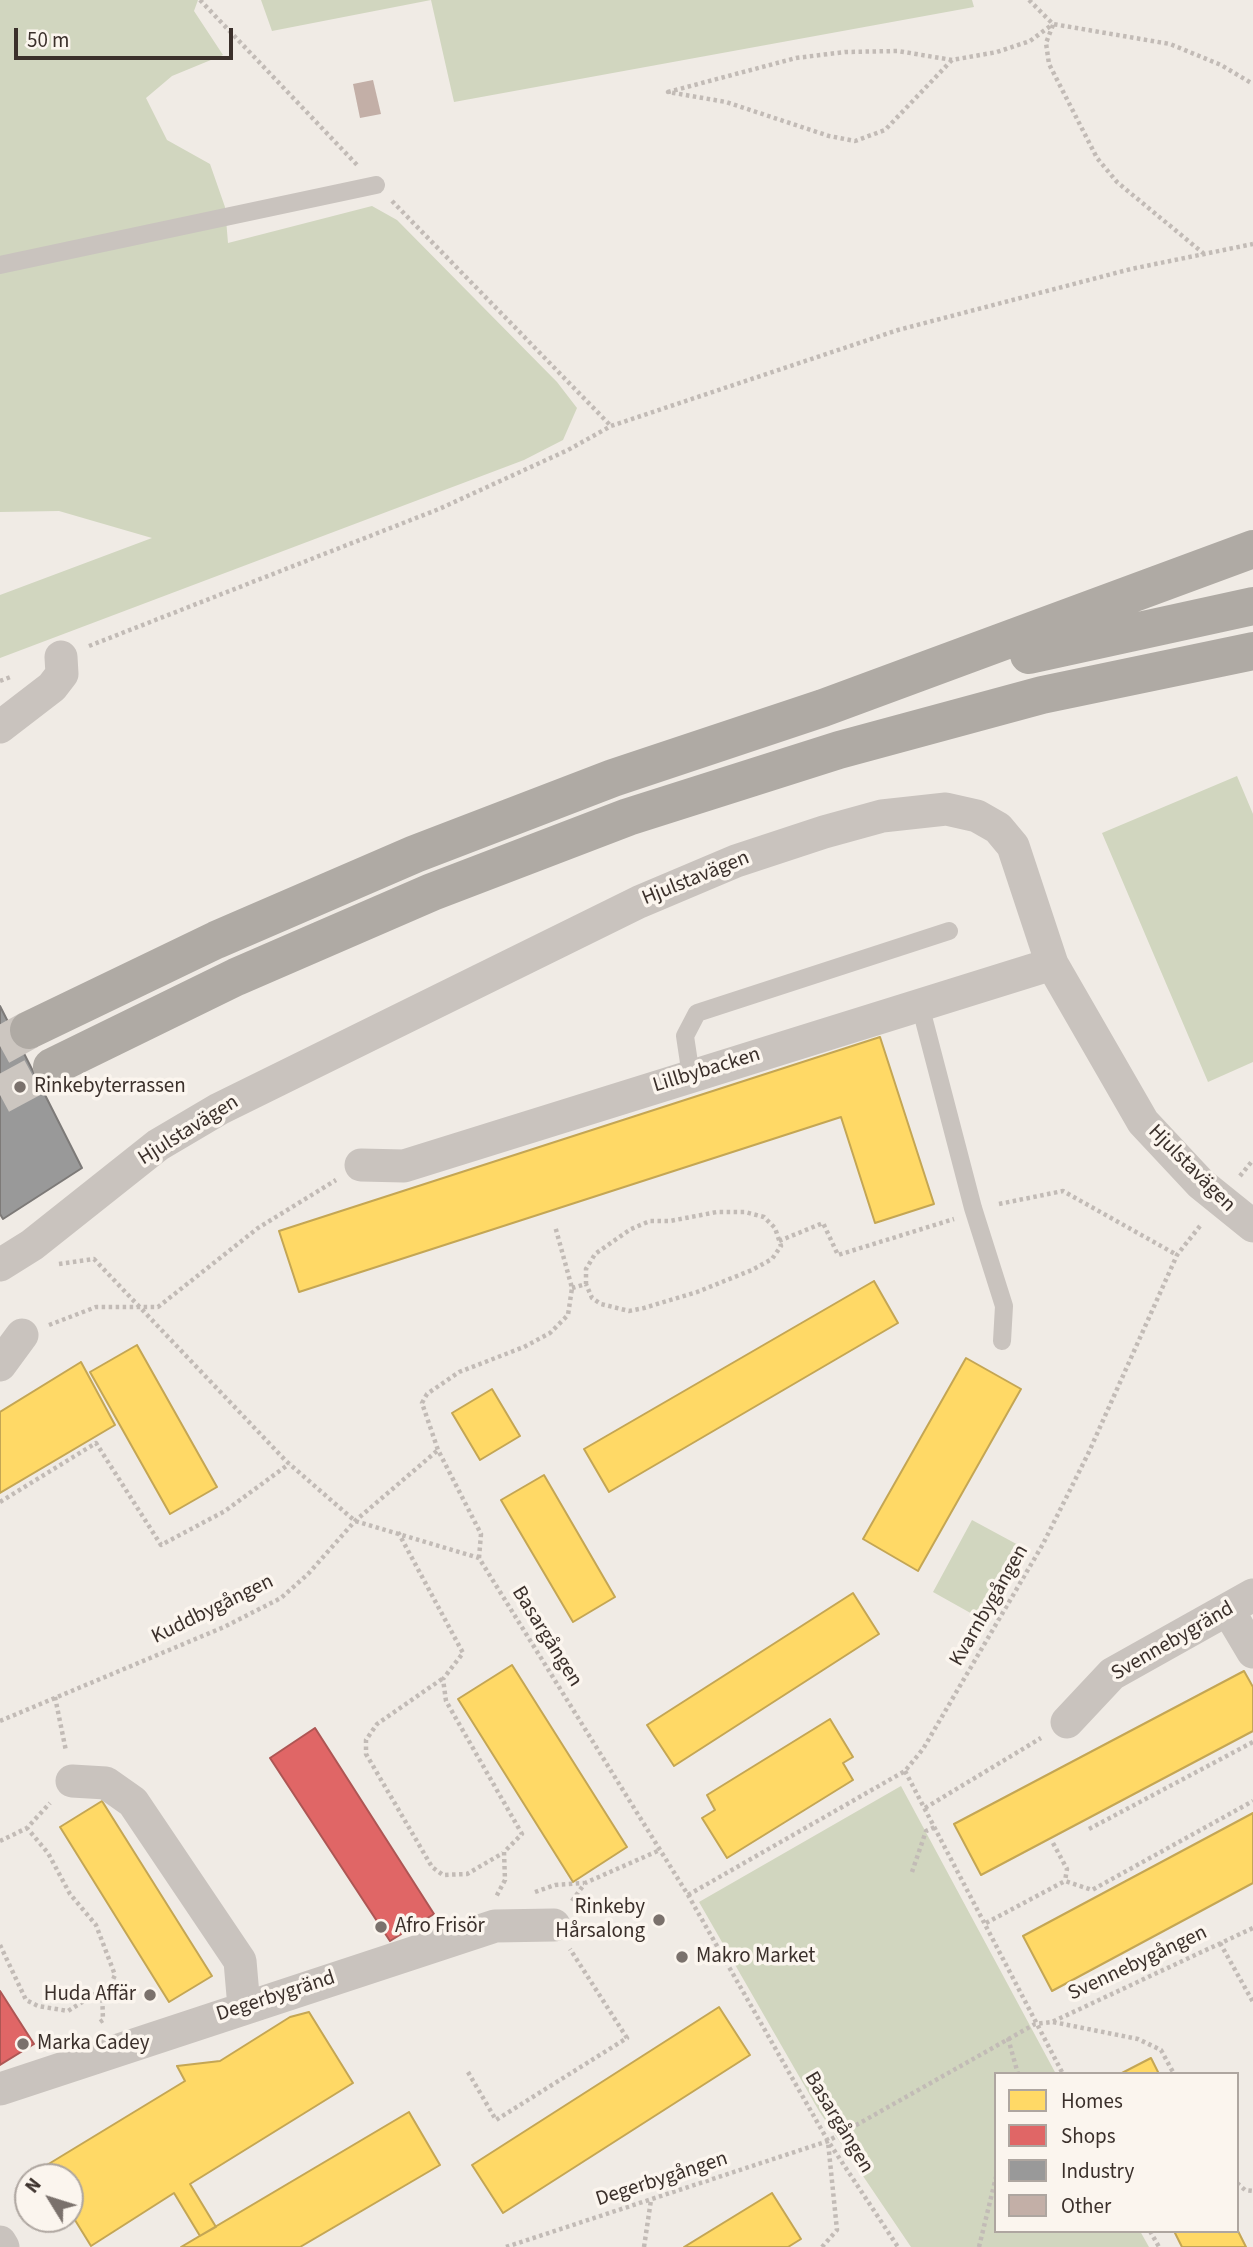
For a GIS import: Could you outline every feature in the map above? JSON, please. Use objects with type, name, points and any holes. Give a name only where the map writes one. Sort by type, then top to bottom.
[{"type":"highway","points":[[29,1030],[216,940],[415,854],[613,779],[823,708],[1253,548]]},
{"type":"highway","points":[[823,708],[1030,654],[1253,606]]},
{"type":"highway","points":[[52,1067],[236,977],[432,892],[628,817],[839,750],[1042,695],[1253,651]]},
{"type":"street","points":[[0,727],[52,687],[62,674],[61,657]]},
{"type":"street","name":"Hjulstavägen","points":[[3,1255],[158,1145],[219,1108],[639,902],[736,861],[824,832],[882,816],[946,809],[977,816],[998,828],[1013,846],[1052,964],[1143,1122],[1200,1184],[1253,1226]]},
{"type":"street","name":"Lillbybacken","points":[[361,1165],[404,1166],[1052,964]]},
{"type":"street","points":[[0,1365],[22,1335]]},
{"type":"street","points":[[1240,1602],[1253,1652]]},
{"type":"street","name":"Svennebygränd","points":[[1067,1722],[1112,1674],[1240,1602]]},
{"type":"street","points":[[72,1781],[106,1783],[133,1802],[240,1961],[244,2007]]},
{"type":"street","name":"Degerbygränd","points":[[0,2089],[495,1926],[555,1925]]},
{"type":"street","points":[[0,2242],[3,2247]]},
{"type":"lane","points":[[0,265],[376,185]]},
{"type":"lane","points":[[691,1076],[685,1036],[696,1013],[949,931]]},
{"type":"lane","points":[[920,1005],[974,1212],[1004,1306],[1002,1341]]},
{"type":"path","points":[[200,0],[611,426]]},
{"type":"path","points":[[1029,0],[1054,24],[1170,44],[1221,65],[1253,84]]},
{"type":"path","points":[[952,60],[885,130],[855,141],[829,136],[726,102],[668,92],[796,58],[845,52],[898,51],[952,60],[997,52],[1030,41],[1054,24]]},
{"type":"path","points":[[1054,24],[1046,43],[1049,64],[1097,158],[1117,182],[1204,254]]},
{"type":"path","points":[[0,681],[439,509],[568,450],[611,426],[898,330],[1131,269],[1253,244]]},
{"type":"path","points":[[1235,1182],[1253,1160]]},
{"type":"path","points":[[22,1335],[96,1307],[158,1307],[258,1228],[361,1165]]},
{"type":"path","points":[[999,1204],[1063,1191],[1177,1255]]},
{"type":"path","points":[[745,1212],[764,1217],[775,1228],[781,1246],[772,1259],[752,1270],[697,1292],[629,1311],[601,1304],[592,1298],[586,1284],[586,1269],[595,1254],[631,1229],[650,1221],[745,1212]]},
{"type":"path","points":[[779,1241],[823,1223],[838,1255],[878,1245],[974,1212]]},
{"type":"path","points":[[47,1271],[59,1264],[94,1259],[289,1464],[355,1521],[479,1558],[481,1534],[438,1450],[422,1403],[427,1394],[459,1372],[550,1333],[568,1315],[572,1289],[555,1226]]},
{"type":"path","name":"Kvarnbygången","points":[[688,1895],[905,1771],[949,1709],[1044,1544],[1177,1255],[1200,1226]]},
{"type":"path","points":[[572,1289],[586,1284]]},
{"type":"path","points":[[0,1502],[96,1443],[161,1545],[225,1511],[289,1464]]},
{"type":"path","name":"Kuddbygången","points":[[0,1721],[224,1627],[281,1598],[308,1574],[355,1521],[438,1450]]},
{"type":"path","points":[[397,1532],[463,1653],[443,1679],[377,1724],[366,1740],[366,1754],[432,1867],[443,1875],[459,1876],[504,1852],[522,1834],[446,1701],[443,1679]]},
{"type":"path","name":"Basargången","points":[[479,1558],[688,1895],[828,2141],[898,2247]]},
{"type":"path","points":[[925,1808],[1067,1722]]},
{"type":"path","points":[[1089,1829],[1253,1742]]},
{"type":"path","points":[[905,1771],[1062,2072]]},
{"type":"path","points":[[986,1923],[1065,1881],[1092,1889],[1253,1801]]},
{"type":"path","points":[[912,1872],[926,1831],[935,1827]]},
{"type":"path","points":[[0,1841],[27,1828],[48,1853],[69,1894],[96,1925],[115,1975],[111,1984],[68,2011],[38,2006],[26,2000],[0,1945]]},
{"type":"path","points":[[1053,1843],[1067,1869],[1065,1881]]},
{"type":"path","points":[[468,2072],[496,2120],[628,2038],[555,1925],[585,1883],[660,1850]]},
{"type":"path","points":[[504,1852],[505,1880]]},
{"type":"path","name":"Svennebygången","points":[[1035,2024],[1052,2022],[1253,1928]]},
{"type":"path","points":[[1220,1943],[1253,2002]]},
{"type":"path","points":[[102,1990],[103,2020]]},
{"type":"path","points":[[1052,2022],[1138,2039],[1161,2050],[1173,2072]]},
{"type":"path","name":"Degerbygången","points":[[506,2247],[828,2141],[1035,2024]]},
{"type":"path","points":[[1008,2038],[1017,2072]]},
{"type":"path","points":[[822,2247],[837,2230],[828,2141]]},
{"type":"path","points":[[979,2247],[994,2185]]},
{"type":"path","points":[[644,2247],[651,2200]]},
{"type":"green space","points":[[0,0],[198,0],[194,11],[223,55],[172,76],[146,98],[167,140],[210,164],[225,207],[228,243],[372,206],[397,220],[557,382],[577,408],[563,440],[524,460],[0,658],[0,595],[152,538],[59,511],[0,512]]},
{"type":"green space","points":[[261,0],[431,0],[272,31]]},
{"type":"green space","points":[[431,0],[972,0],[974,7],[454,102]]},
{"type":"green space","points":[[1237,776],[1253,814],[1253,1062],[1208,1082],[1102,833]]},
{"type":"green space","points":[[972,1520],[1022,1547],[983,1620],[933,1592]]},
{"type":"green space","points":[[901,1786],[1055,2072],[994,2072],[994,2233],[1141,2233],[1149,2247],[911,2247],[819,2111],[699,1902]]},
{"type":"building: Homes","points":[[880,1037],[934,1204],[875,1223],[841,1117],[299,1292],[279,1231]]},
{"type":"building: Homes","points":[[874,1281],[898,1323],[609,1492],[584,1449]]},
{"type":"building: Homes","points":[[137,1345],[217,1487],[170,1514],[90,1372]]},
{"type":"building: Homes","points":[[966,1358],[1021,1389],[918,1571],[863,1539]]},
{"type":"building: Homes","points":[[81,1362],[115,1425],[0,1493],[0,1412]]},
{"type":"building: Homes","points":[[492,1389],[520,1436],[480,1460],[452,1413]]},
{"type":"building: Homes","points":[[544,1475],[615,1597],[573,1622],[501,1500]]},
{"type":"building: Homes","points":[[853,1593],[879,1634],[674,1766],[647,1725]]},
{"type":"building: Homes","points":[[512,1665],[627,1847],[573,1882],[458,1699]]},
{"type":"building: Homes","points":[[1244,1671],[1253,1687],[1253,1731],[981,1875],[954,1824]]},
{"type":"building: Homes","points":[[830,1719],[853,1757],[843,1763],[853,1780],[727,1858],[702,1818],[715,1810],[707,1795]]},
{"type":"building: Homes","points":[[102,1801],[212,1976],[169,2002],[60,1827]]},
{"type":"building: Homes","points":[[1253,1813],[1253,1883],[1052,1991],[1023,1936]]},
{"type":"building: Homes","points":[[719,2007],[750,2055],[503,2213],[472,2165]]},
{"type":"building: Homes","points":[[309,2012],[353,2083],[190,2184],[216,2227],[200,2236],[174,2193],[91,2246],[83,2233],[84,2163],[50,2163],[185,2081],[177,2066],[220,2061],[290,2017]]},
{"type":"building: Homes","points":[[1151,2058],[1158,2072],[1124,2072]]},
{"type":"building: Homes","points":[[409,2112],[440,2165],[300,2247],[181,2247]]},
{"type":"building: Homes","points":[[772,2193],[801,2239],[788,2247],[684,2247]]},
{"type":"building: Homes","points":[[1175,2233],[1239,2233],[1246,2247],[1182,2247]]},
{"type":"building: Shops","points":[[315,1728],[434,1914],[390,1941],[270,1758]]},
{"type":"building: Shops","points":[[0,1991],[34,2044],[0,2065]]},
{"type":"building: Industry","name":"Rinkebyterrassen","points":[[0,1006],[82,1168],[3,1219],[0,1214]]},
{"type":"building: Other","points":[[373,80],[381,114],[360,118],[353,84]]},
{"type":"tunnel","points":[[0,1046],[29,1030]]},
{"type":"tunnel","points":[[0,1095],[52,1067]]},
{"type":"place","name":"Rinkebyterrassen","points":[[20,1087]]},
{"type":"place","name":"Rinkeby Hårsalong","points":[[659,1920]]},
{"type":"place","name":"Afro Frisör","points":[[381,1927]]},
{"type":"place","name":"Makro Market","points":[[682,1957]]},
{"type":"place","name":"Huda Affär","points":[[150,1995]]},
{"type":"place","name":"Marka Cadey","points":[[23,2044]]}]
